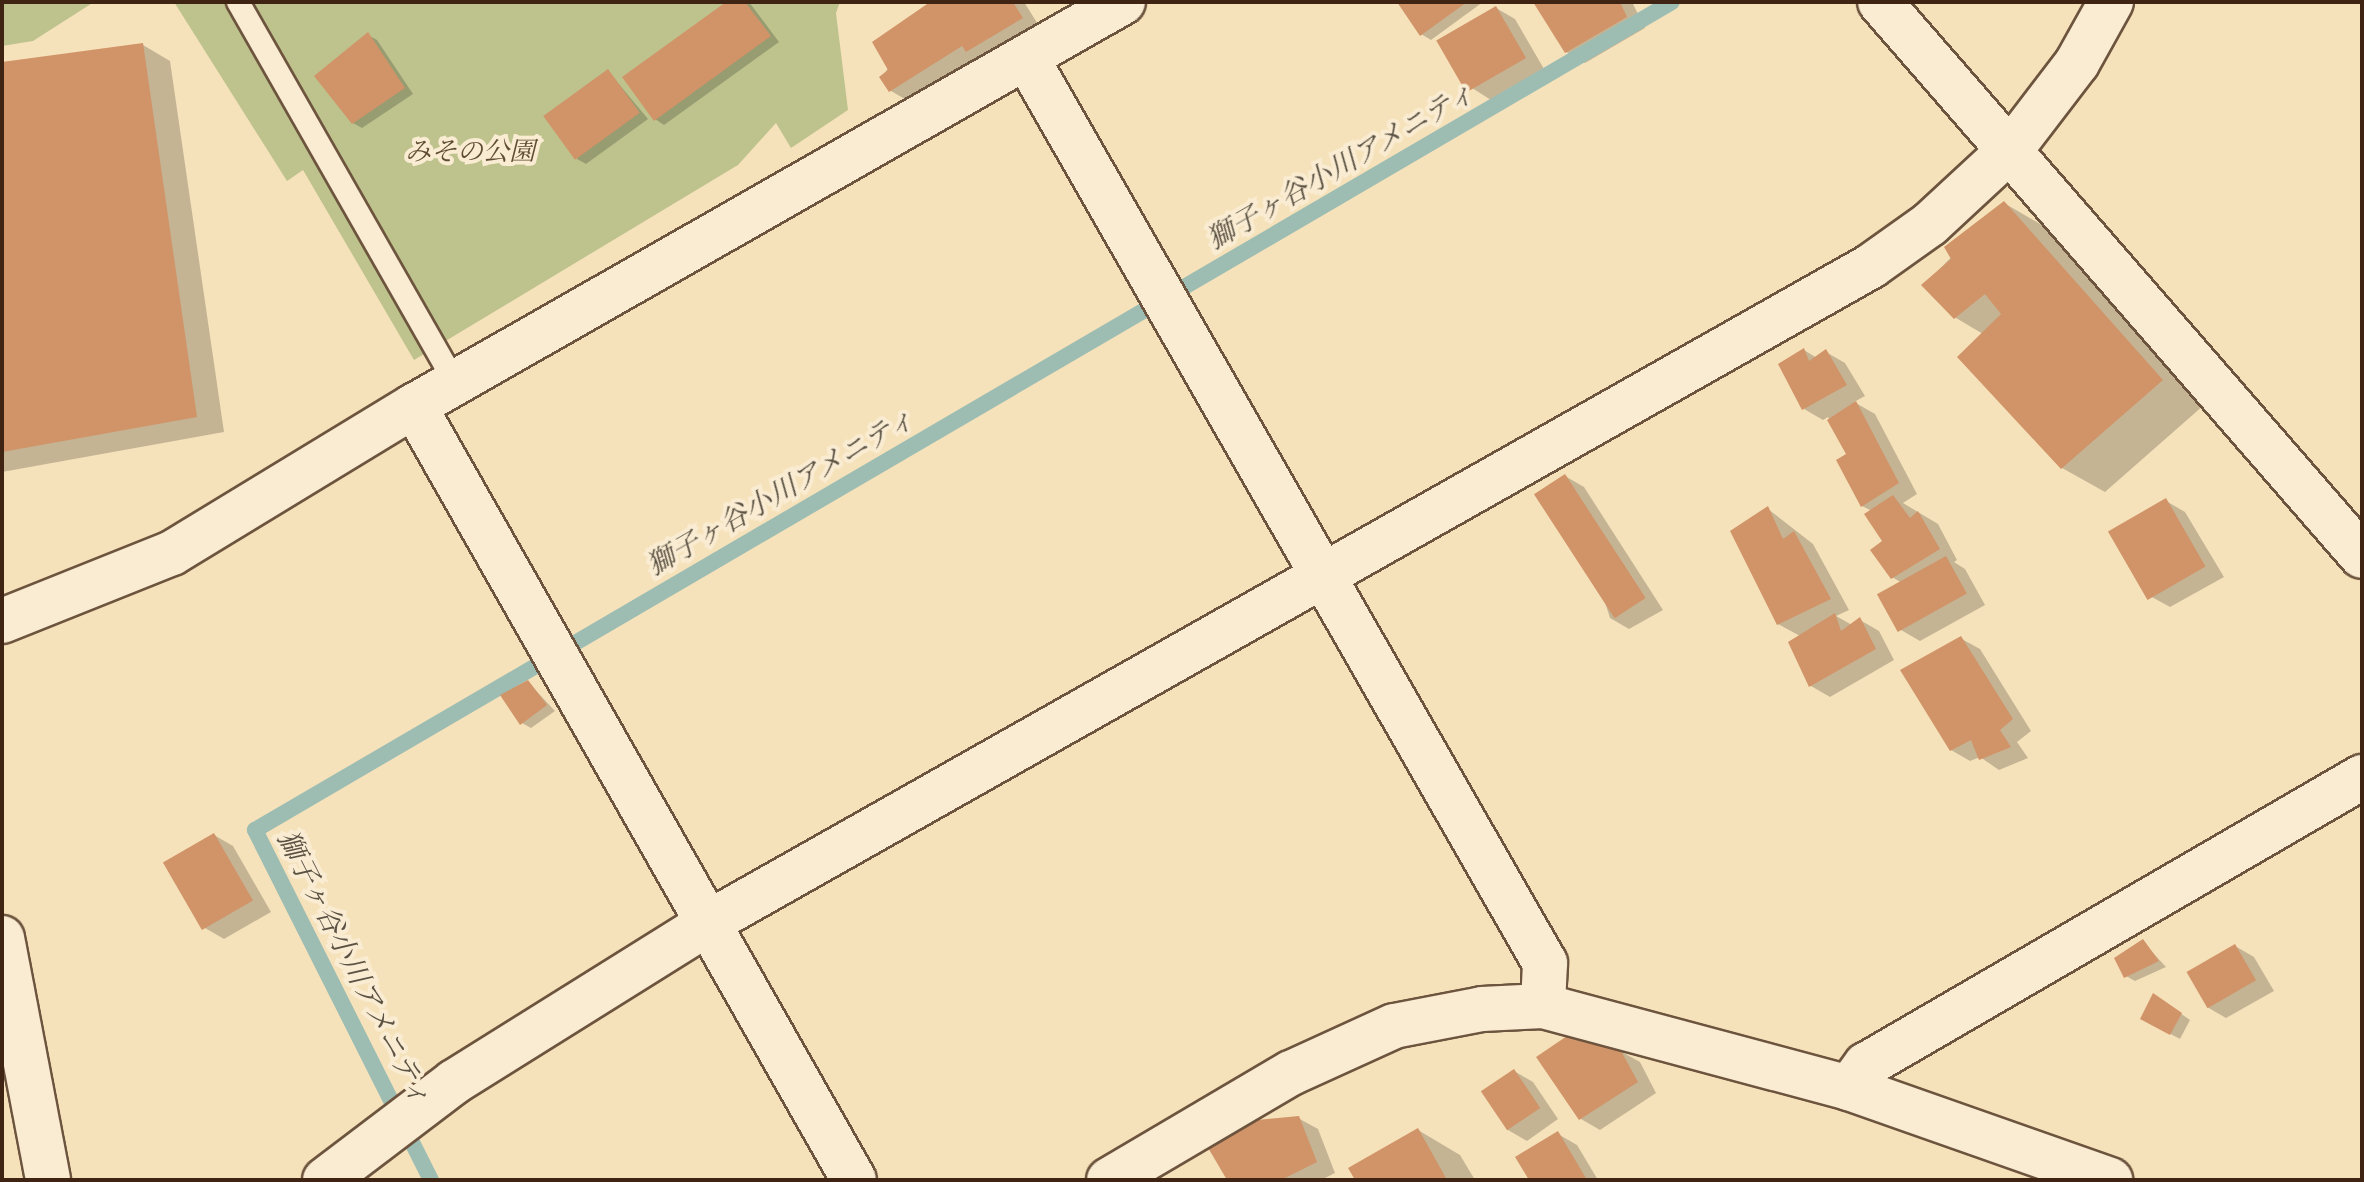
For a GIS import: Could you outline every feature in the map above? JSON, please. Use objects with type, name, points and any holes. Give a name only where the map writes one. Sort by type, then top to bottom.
[{"type":"street","points":[[2,621],[172,553],[414,406],[1123,2]]},
{"type":"street","points":[[1880,2],[2012,148],[2362,556]]},
{"type":"street","points":[[325,1180],[454,1082],[708,923],[1871,266],[1930,224],[2012,148],[2077,63],[2111,2]]},
{"type":"street","points":[[1027,59],[1545,963],[1543,1006]]},
{"type":"street","points":[[414,406],[854,1180]]},
{"type":"street","points":[[1849,1088],[1866,1065],[2362,777]]},
{"type":"street","points":[[2,938],[48,1180]]},
{"type":"street","points":[[1109,1180],[1162,1166],[1291,1073],[1394,1026],[1482,1009],[1543,1006],[1849,1088],[2110,1180]]},
{"type":"lane","points":[[238,2],[455,383]]},
{"type":"green space","points":[[2,2],[94,2],[33,41],[2,46]]},
{"type":"green space","name":"みその公園","points":[[174,2],[840,2],[836,13],[848,110],[791,148],[776,123],[738,165],[414,360],[303,170],[287,181]]},
{"type":"building","points":[[726,2],[745,2],[771,36],[654,121],[622,77]]},
{"type":"building","points":[[930,2],[1013,2],[1023,18],[966,52],[962,46],[889,92],[879,77],[888,70],[872,42]]},
{"type":"building","points":[[1397,2],[1467,2],[1420,36]]},
{"type":"building","points":[[1533,2],[1620,2],[1627,17],[1565,53]]},
{"type":"building","points":[[1496,6],[1526,58],[1466,92],[1436,40]]},
{"type":"building","points":[[368,32],[405,88],[352,124],[314,76]]},
{"type":"building","points":[[143,43],[197,417],[2,452],[2,62]]},
{"type":"building","points":[[608,69],[640,113],[575,160],[543,116]]},
{"type":"building","points":[[2004,201],[2163,380],[2061,469],[1957,357],[2001,314],[1985,294],[1954,319],[1921,285],[1951,259],[1944,247]]},
{"type":"building","points":[[1804,348],[1809,361],[1826,349],[1847,385],[1802,410],[1778,364]]},
{"type":"building","points":[[1856,401],[1899,483],[1861,507],[1836,460],[1846,454],[1827,420]]},
{"type":"building","points":[[1565,474],[1646,598],[1615,618],[1534,494]]},
{"type":"building","points":[[1893,495],[1910,518],[1918,511],[1940,549],[1891,579],[1870,550],[1882,541],[1864,514]]},
{"type":"building","points":[[2166,498],[2206,566],[2147,600],[2108,532]]},
{"type":"building","points":[[1768,506],[1783,539],[1794,531],[1831,599],[1777,625],[1730,531]]},
{"type":"building","points":[[1946,556],[1967,594],[1898,632],[1877,594]]},
{"type":"building","points":[[1835,613],[1841,631],[1860,617],[1876,649],[1809,687],[1788,642]]},
{"type":"building","points":[[1961,636],[2013,719],[2000,730],[2011,747],[1979,760],[1971,740],[1950,751],[1900,670]]},
{"type":"building","points":[[528,680],[547,705],[520,725],[500,695]]},
{"type":"building","points":[[214,833],[253,901],[202,930],[163,862]]},
{"type":"building","points":[[2143,939],[2159,961],[2124,978],[2114,958]]},
{"type":"building","points":[[2235,944],[2256,980],[2208,1008],[2187,972]]},
{"type":"building","points":[[2153,993],[2182,1013],[2170,1035],[2140,1019]]},
{"type":"building","points":[[1570,1034],[1620,1049],[1638,1082],[1579,1120],[1536,1057]]},
{"type":"building","points":[[1514,1069],[1540,1108],[1507,1130],[1481,1091]]},
{"type":"building","points":[[1299,1116],[1317,1162],[1281,1180],[1227,1180],[1207,1146],[1257,1120]]},
{"type":"building","points":[[1418,1128],[1447,1180],[1355,1180],[1348,1168]]},
{"type":"building","points":[[1558,1131],[1587,1180],[1529,1180],[1515,1157]]},
{"type":"waterway","name":"獅子ヶ谷小川アメニティ","points":[[431,1180],[255,830],[1672,2]]}]
